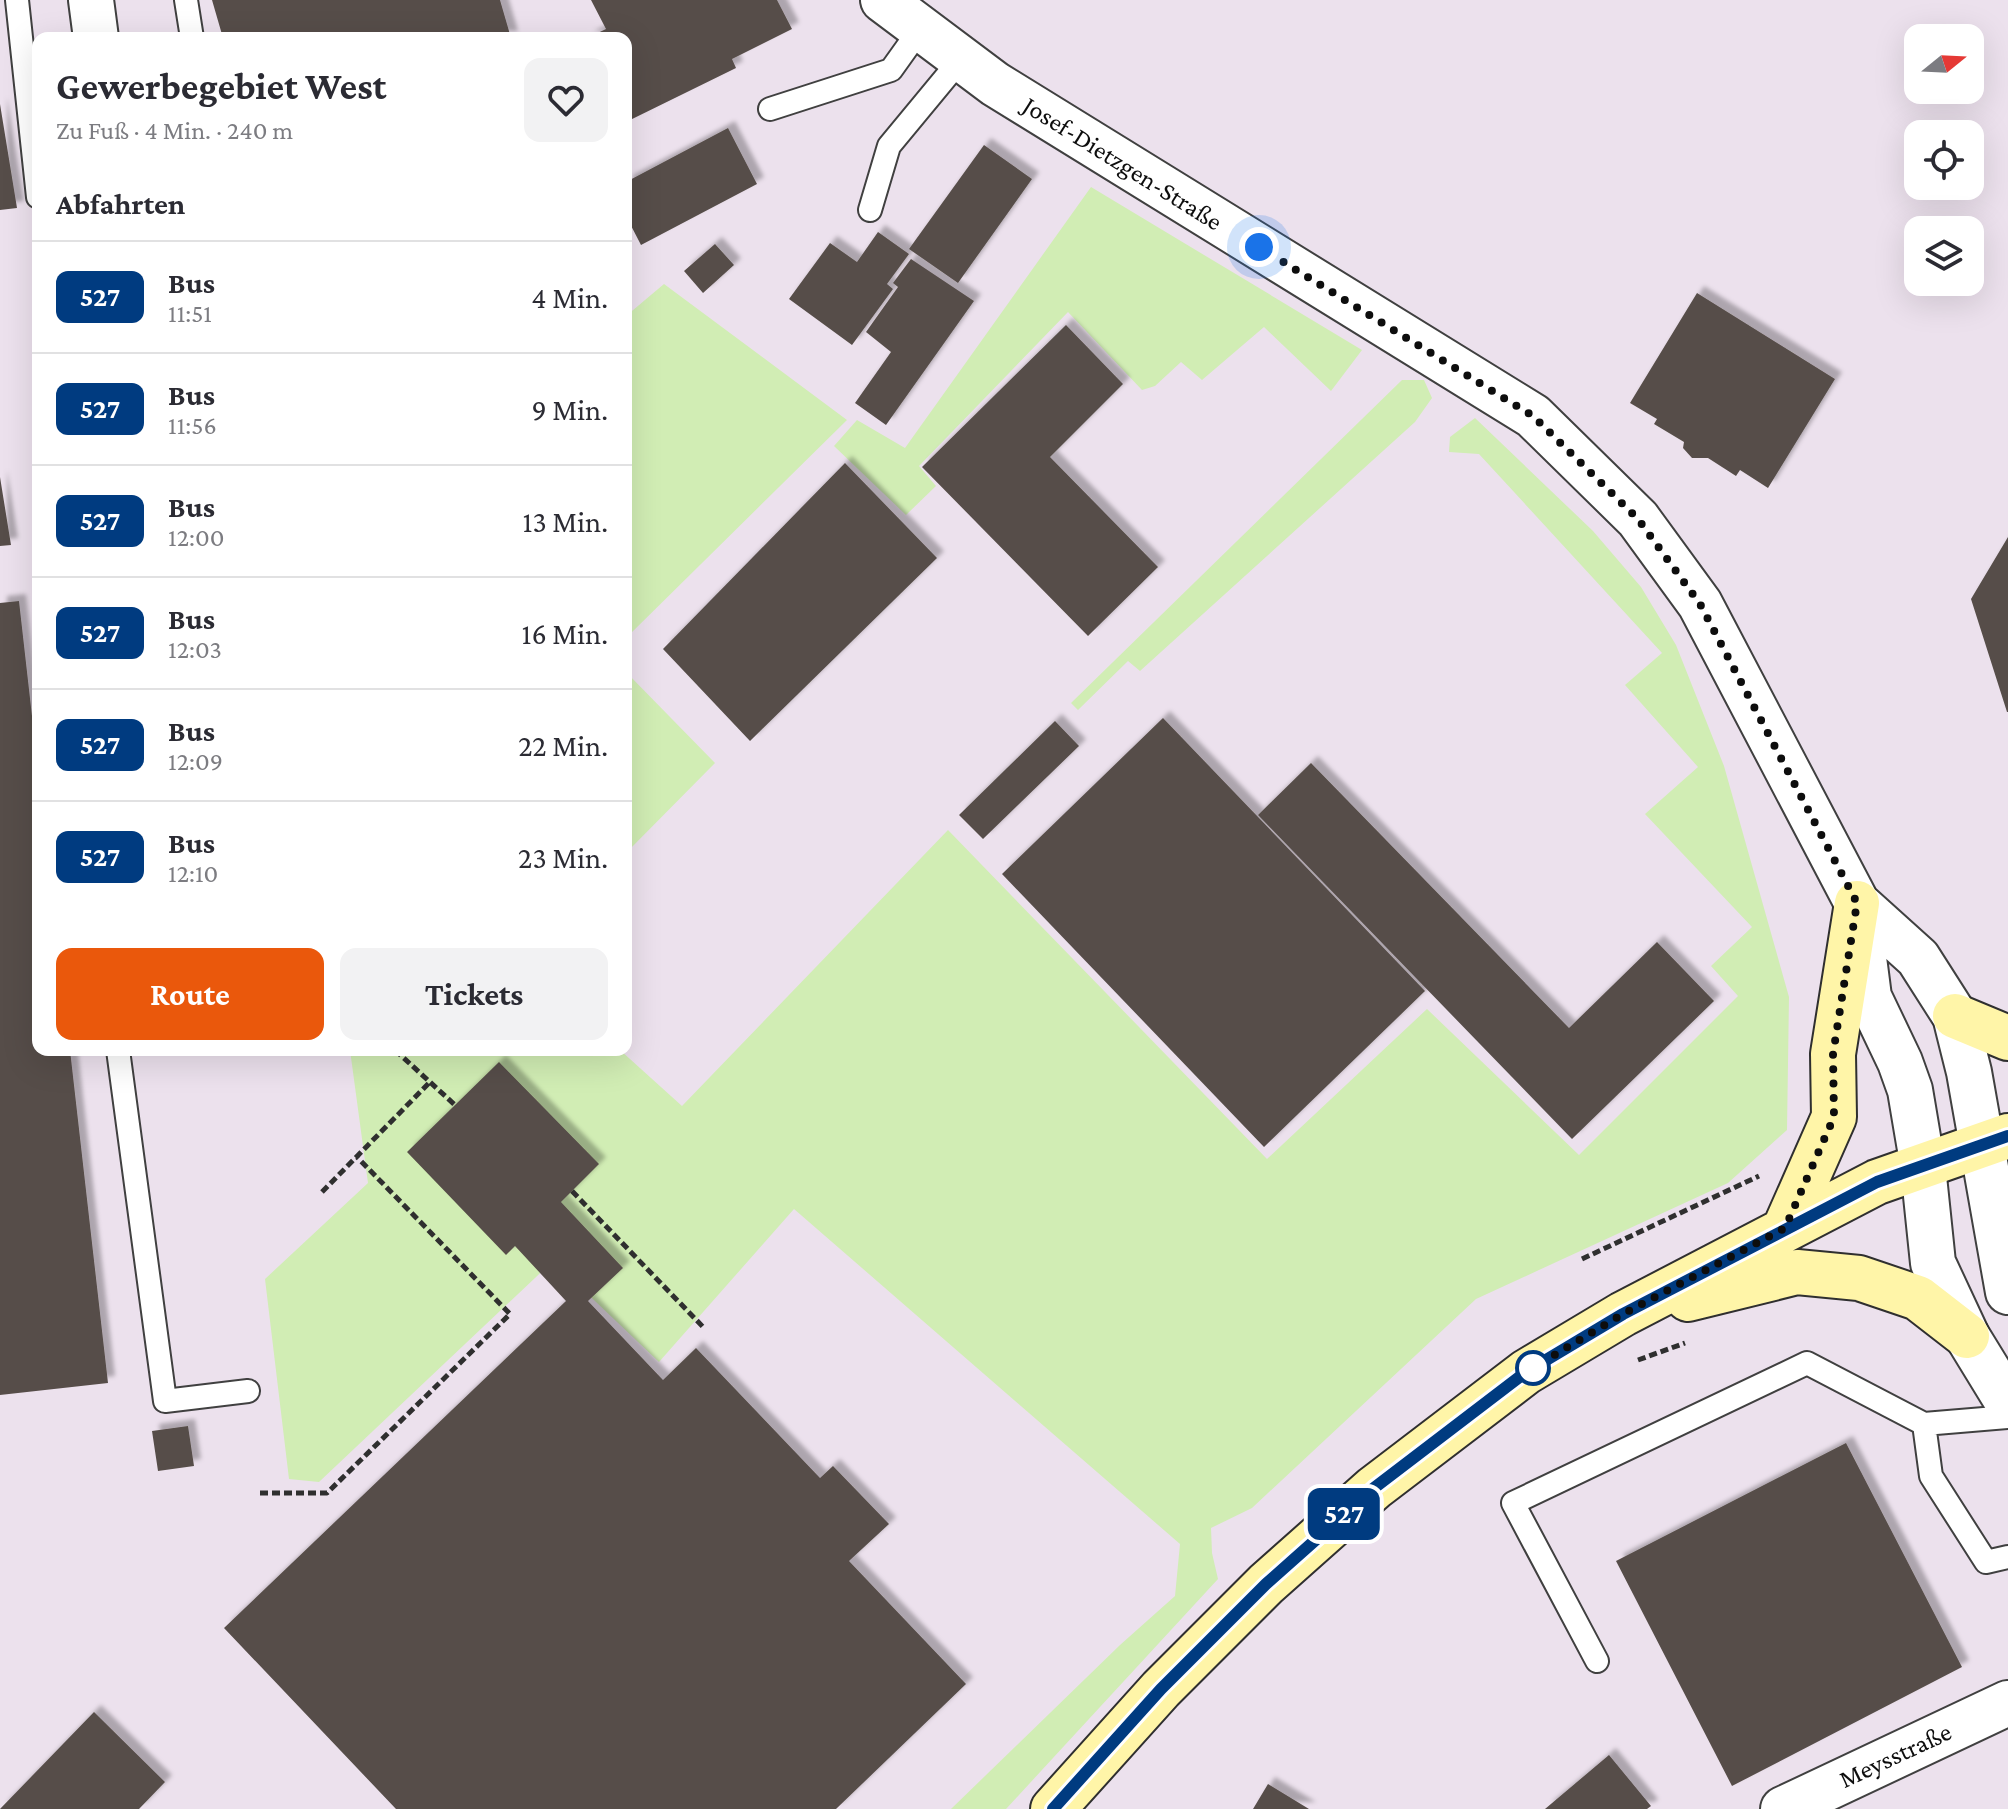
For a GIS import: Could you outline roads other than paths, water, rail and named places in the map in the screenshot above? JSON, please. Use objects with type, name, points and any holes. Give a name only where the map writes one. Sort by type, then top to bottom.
[{"type":"main road","points":[[1785,1228],[1834,1117],[1833,1054],[1857,903]]},
{"type":"main road","points":[[1955,1016],[2008,1038]]},
{"type":"main road","points":[[1053,1809],[1161,1689],[1266,1584],[1374,1488],[1526,1372],[1623,1314],[1877,1182],[1995,1141]]},
{"type":"main road","points":[[1623,1314],[1797,1272],[1859,1278],[1918,1298],[1967,1336]]},
{"type":"street","points":[[91,0],[95,32]]},
{"type":"street","name":"Josef-Dietzgen-Straße","points":[[883,0],[1022,101],[1533,416],[1638,519],[1700,604],[1857,903],[1869,997],[1910,1090],[1923,1167],[1933,1263],[1967,1336],[2008,1403]]},
{"type":"street","points":[[1857,903],[1918,958],[1955,1016],[1969,1072],[1995,1141],[2008,1292]]},
{"type":"street","name":"Meysstraße","points":[[1783,1809],[2008,1703]]},
{"type":"lane","points":[[17,0],[32,125]]},
{"type":"lane","points":[[186,0],[191,32]]},
{"type":"lane","points":[[770,109],[891,70],[921,28]]},
{"type":"lane","points":[[870,210],[889,146],[961,59]]},
{"type":"lane","points":[[119,1056],[165,1401],[248,1391]]},
{"type":"lane","points":[[1597,1661],[1513,1503],[1807,1363],[1924,1424],[2008,1417]]},
{"type":"lane","points":[[1924,1424],[1931,1476],[1986,1562],[2008,1557]]}]
